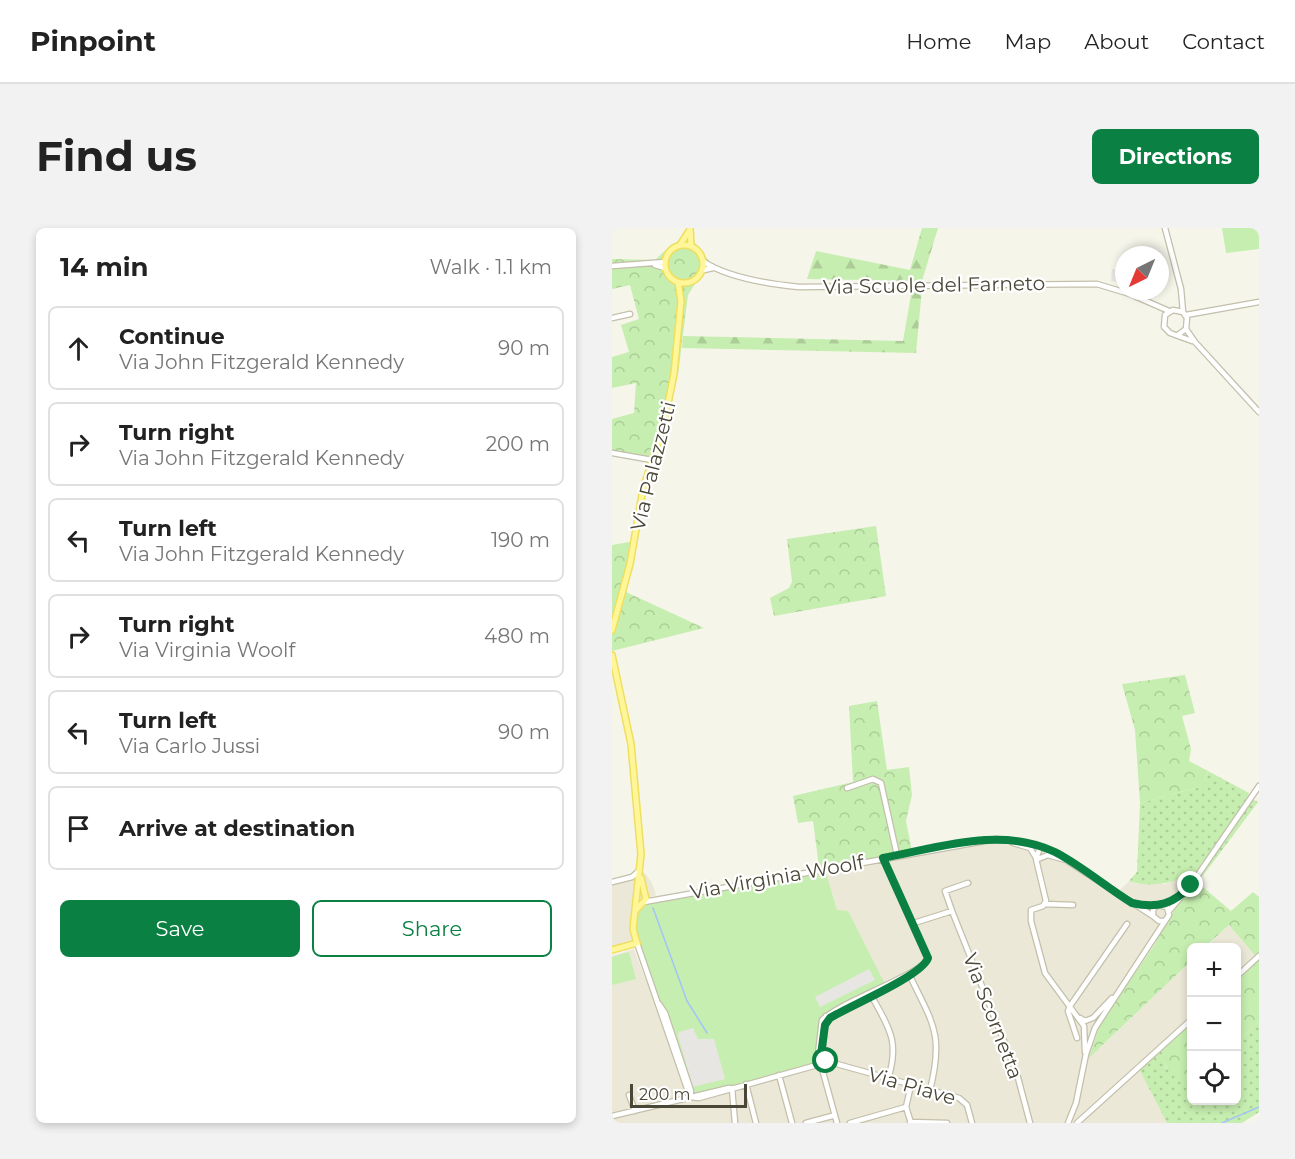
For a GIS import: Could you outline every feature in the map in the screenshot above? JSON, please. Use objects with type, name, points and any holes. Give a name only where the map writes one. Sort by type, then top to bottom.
[{"type":"main road","points":[[680,245],[690,230]]},
{"type":"main road","points":[[690,230],[691,245]]},
{"type":"main road","points":[[690,283],[672,279],[665,265],[672,248],[691,245],[701,254],[704,270]]},
{"type":"main road","name":"Via Palazzetti","points":[[612,630],[630,564],[643,489],[663,428],[674,374],[683,291],[704,270]]},
{"type":"main road","name":"Via Palazzetti","points":[[678,282],[681,301]]},
{"type":"main road","points":[[612,656],[631,744],[641,898],[634,912],[633,929],[637,943],[612,950]]},
{"type":"main road","points":[[640,870],[641,898]]},
{"type":"street","points":[[1165,228],[1187,326],[1195,342],[1259,412]]},
{"type":"street","name":"Via Scuole del Farneto","points":[[704,262],[713,268],[777,285],[799,287],[1096,284],[1130,294],[1169,311]]},
{"type":"street","points":[[612,266],[665,265]]},
{"type":"street","name":"Via Scuole del Farneto","points":[[704,270],[713,268]]},
{"type":"street","points":[[1182,300],[1164,318],[1167,330],[1195,342]]},
{"type":"street","points":[[1175,309],[1185,314],[1196,315],[1259,302]]},
{"type":"street","name":"Via Scuole del Farneto","points":[[1153,305],[1164,318]]},
{"type":"street","points":[[612,318],[630,314]]},
{"type":"street","points":[[1179,334],[1196,315]]},
{"type":"street","points":[[612,453],[652,460]]},
{"type":"street","points":[[847,788],[873,779],[881,783],[897,855]]},
{"type":"street","points":[[1068,1123],[1076,1103],[1086,1054],[1095,1028],[1156,935],[1169,911],[1191,885],[1259,786]]},
{"type":"street","name":"Via Virginia Woolf","points":[[641,898],[657,898],[981,840],[1008,840],[1040,847],[1070,861],[1132,903],[1164,921]]},
{"type":"street","name":"Via Virginia Woolf","points":[[1008,840],[1030,848],[1037,858],[1048,855],[1070,861]]},
{"type":"street","points":[[1040,847],[1037,866],[1045,904]]},
{"type":"street","points":[[825,1025],[832,1016],[923,967],[928,958],[883,858]]},
{"type":"street","points":[[612,882],[632,877],[640,870]]},
{"type":"street","points":[[632,877],[639,882]]},
{"type":"street","name":"Via Scornetta","points":[[968,883],[945,891],[1017,1074],[1030,1123]]},
{"type":"street","points":[[1156,935],[1153,909],[1178,898]]},
{"type":"street","name":"Via Virginia Woolf","points":[[1132,903],[1147,906],[1160,905]]},
{"type":"street","points":[[1073,905],[1045,904],[1031,910],[1031,921],[1045,973],[1086,1029],[1086,1054]]},
{"type":"street","points":[[1160,905],[1169,911]]},
{"type":"street","points":[[914,923],[952,910]]},
{"type":"street","points":[[1077,1038],[1068,1011],[1070,1006],[1127,924]]},
{"type":"street","points":[[637,943],[658,1002],[669,1024],[691,1091],[690,1097]]},
{"type":"street","points":[[1241,972],[1259,956]]},
{"type":"street","points":[[909,974],[938,1042],[937,1061],[930,1090]]},
{"type":"street","points":[[837,1123],[818,1054],[820,1026],[827,1015],[871,994]]},
{"type":"street","points":[[871,994],[894,1040],[894,1060],[888,1079]]},
{"type":"street","points":[[1079,1017],[1085,1021],[1093,1018],[1116,994]]},
{"type":"street","points":[[821,1065],[827,1015]]},
{"type":"street","points":[[1077,1123],[1187,1023]]},
{"type":"street","name":"Via Piave","points":[[821,1065],[826,1061],[963,1100],[972,1123]]},
{"type":"street","points":[[612,1116],[821,1065]]},
{"type":"street","points":[[779,1075],[792,1123]]},
{"type":"street","points":[[746,1084],[756,1123]]},
{"type":"street","points":[[911,1085],[906,1107],[911,1122],[947,1123]]},
{"type":"street","points":[[732,1088],[735,1123]]},
{"type":"street","points":[[629,1095],[635,1111]]},
{"type":"street","points":[[850,1123],[906,1107]]},
{"type":"street","points":[[806,1123],[832,1116]]},
{"type":"shaded area","points":[[1112,269],[1115,270],[1115,282],[1111,281]]},
{"type":"shaded area","points":[[999,836],[1025,838],[1045,844],[1119,891],[1129,881],[1137,884],[1165,884],[1190,873],[1200,884],[1191,885],[1162,925],[1098,1024],[1091,1040],[1100,1048],[1187,965],[1187,1024],[1139,1069],[1167,1123],[612,1123],[612,956],[634,949],[645,979],[650,978],[837,910],[825,869]]},
{"type":"shaded area","points":[[644,872],[652,883],[656,895],[643,900],[636,943],[612,951],[612,880]]},
{"type":"shaded area","points":[[1229,925],[1258,959],[1241,975],[1241,943],[1210,943]]},
{"type":"shaded area","points":[[869,969],[875,980],[820,1007],[815,997]]},
{"type":"shaded area","points":[[693,1028],[698,1039],[714,1039],[725,1079],[693,1087],[678,1036],[679,1032]]},
{"type":"green space","points":[[922,228],[938,228],[922,281],[807,279],[816,251],[910,270]]},
{"type":"green space","points":[[1222,228],[1259,228],[1259,249],[1226,253]]},
{"type":"green space","points":[[682,240],[695,243],[709,261],[688,295],[678,374],[656,460],[612,453],[612,419],[634,413],[636,383],[612,388],[612,357],[629,352],[621,325],[639,319],[630,285],[612,289],[612,259],[655,260],[672,244]]},
{"type":"green space","points":[[912,289],[922,289],[916,353],[682,348],[683,336],[903,341]]},
{"type":"green space","points":[[876,526],[886,596],[774,616],[770,598],[789,588],[792,582],[787,539]]},
{"type":"green space","points":[[635,541],[633,565],[626,592],[704,628],[612,651],[612,545]]},
{"type":"green space","points":[[1185,675],[1195,713],[1182,716],[1191,749],[1189,761],[1208,771],[1203,786],[1140,803],[1135,730],[1122,684]]},
{"type":"green space","points":[[877,701],[887,770],[909,767],[912,795],[906,821],[912,851],[825,869],[819,867],[813,821],[798,823],[793,796],[853,782],[849,706]]},
{"type":"green space","points":[[1208,771],[1249,793],[1248,797],[1258,802],[1199,881],[1190,874],[1160,884],[1129,881],[1137,872],[1140,803],[1203,786]]},
{"type":"green space","points":[[819,867],[825,869],[837,910],[848,911],[886,986],[828,1018],[822,1064],[694,1097],[688,1094],[633,928],[638,913],[647,905],[658,900]]},
{"type":"green space","points":[[1197,882],[1231,911],[1253,892],[1259,897],[1259,1021],[1241,1039],[1241,975],[1258,959],[1229,925],[1209,943],[1187,943],[1187,965],[1089,1058],[1100,1024],[1155,944],[1174,909]]},
{"type":"green space","points":[[629,952],[636,979],[612,985],[612,957]]},
{"type":"green space","points":[[1259,1021],[1259,1112],[1242,1123],[1167,1123],[1139,1069],[1161,1048],[1166,1068],[1187,1079],[1187,1105],[1241,1105],[1241,1039]]},
{"type":"green space","points":[[1187,1024],[1187,1080],[1178,1079],[1169,1072],[1161,1048]]},
{"type":"waterway","points":[[653,908],[687,1001],[707,1033]]},
{"type":"waterway","points":[[1222,1123],[1259,1107]]},
{"type":"route","points":[[826,1061],[820,1062],[825,1025],[830,1018],[902,980],[927,963],[927,953],[921,937],[883,858],[981,840],[1004,839],[1021,841],[1052,851],[1132,903],[1147,906],[1163,905],[1178,898],[1191,885]]}]
